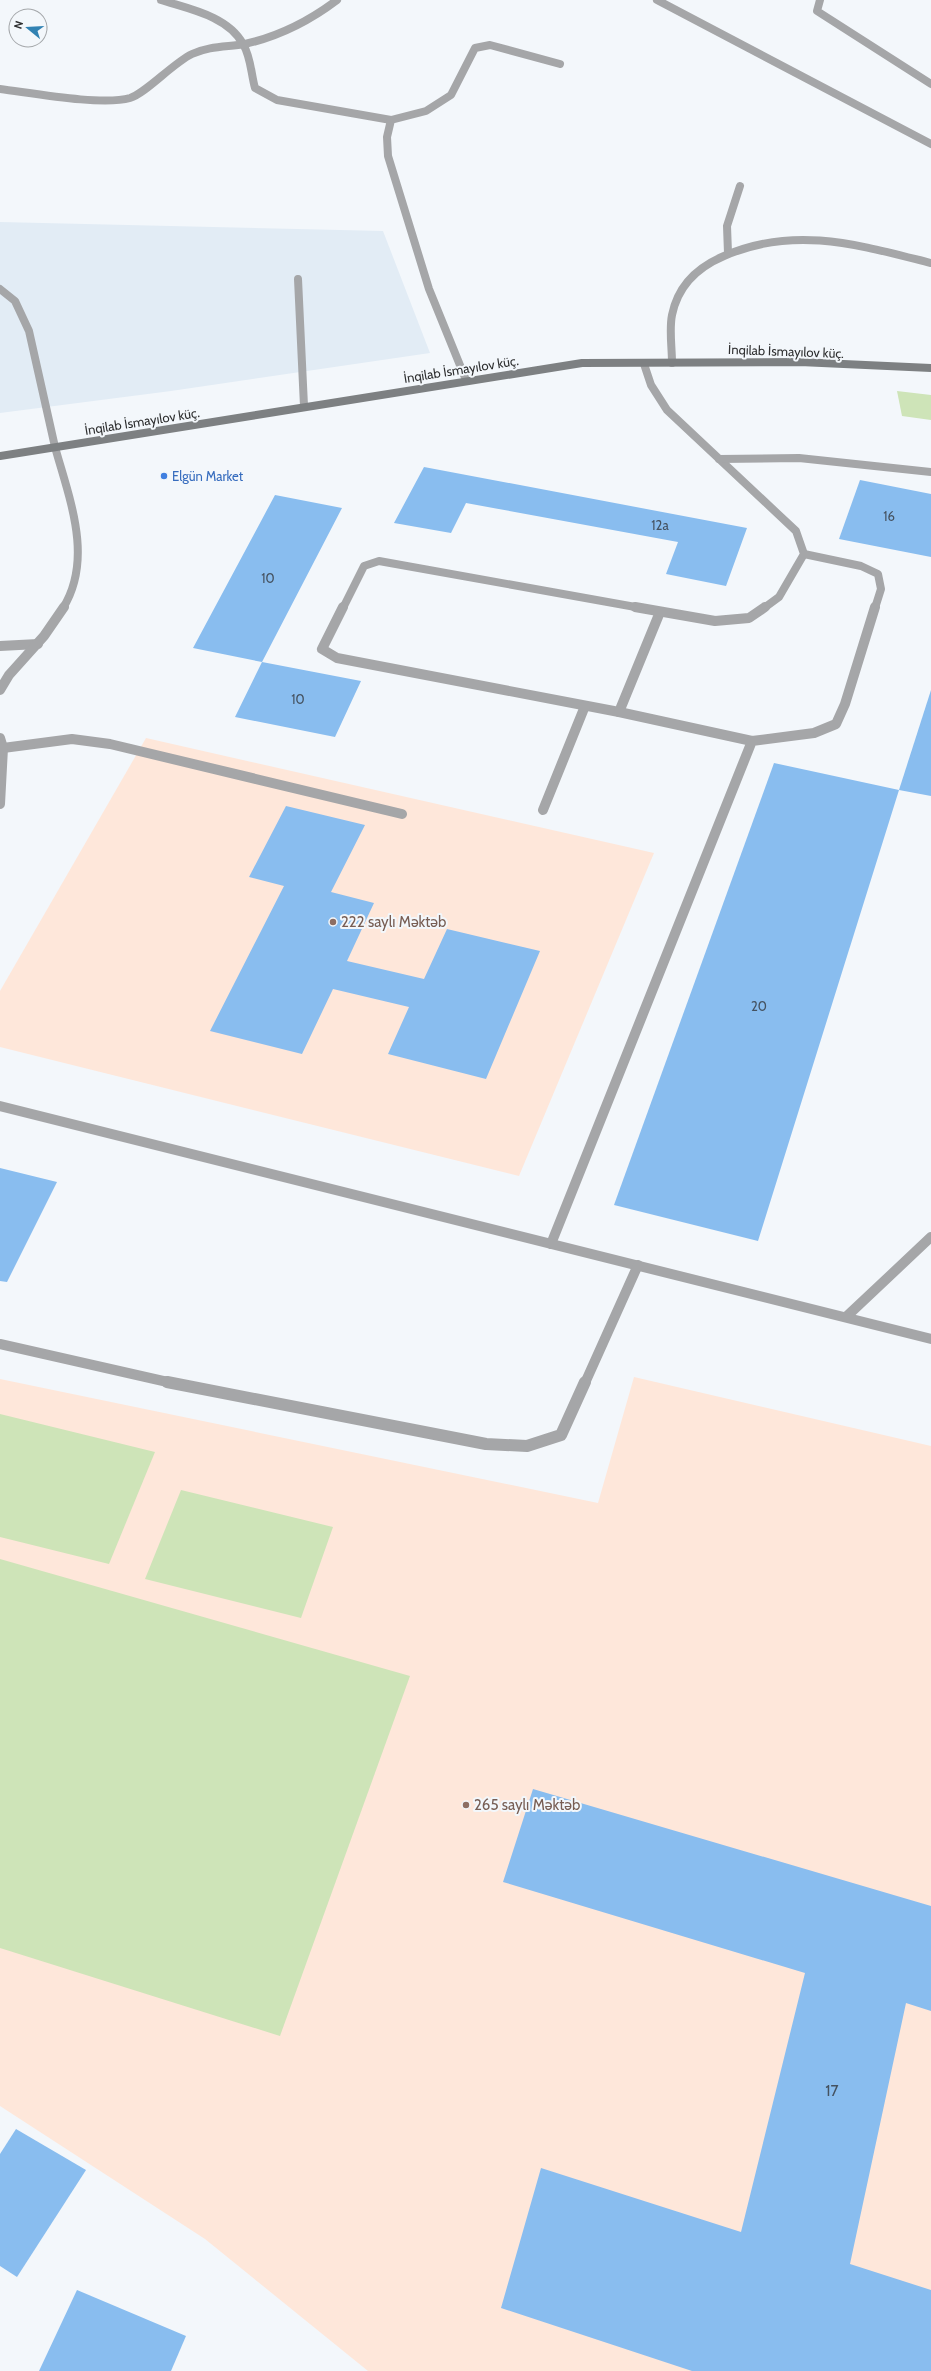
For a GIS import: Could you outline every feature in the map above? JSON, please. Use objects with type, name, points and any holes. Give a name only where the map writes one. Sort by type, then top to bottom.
[{"type":"main road","name":"İnqilab İsmayılov küç.","points":[[0,456],[466,380],[582,363],[644,364],[720,361],[931,368]]},
{"type":"street","points":[[161,0],[219,22],[230,28],[243,44],[255,88],[277,100],[391,120],[426,111],[451,95],[475,48],[490,46],[560,64]]},
{"type":"street","points":[[0,89],[108,101],[131,98],[190,55],[210,47],[243,44],[278,36],[323,11],[338,0]]},
{"type":"street","points":[[657,0],[931,144]]},
{"type":"street","points":[[820,0],[817,11],[931,84]]},
{"type":"street","points":[[391,120],[387,137],[388,156],[429,289],[466,380]]},
{"type":"street","points":[[728,253],[725,235],[726,220],[740,186]]},
{"type":"street","points":[[672,363],[672,315],[687,282],[699,268],[728,253],[762,241],[797,237],[839,241],[931,262]]},
{"type":"street","points":[[298,279],[304,406]]},
{"type":"street","points":[[0,289],[15,301],[29,331],[74,526],[79,558],[74,586],[61,612],[38,644],[2,679],[0,690]]},
{"type":"street","points":[[644,364],[652,385],[667,410],[796,531],[804,554],[779,597],[749,618],[715,621],[379,561],[364,566],[322,649],[337,658],[619,712],[752,741],[814,733],[836,724],[845,704],[881,589],[878,574],[860,566],[804,554]]},
{"type":"street","points":[[719,459],[752,456],[782,456],[931,472]]},
{"type":"street","points":[[619,712],[660,612]]},
{"type":"street","points":[[0,646],[38,644]]},
{"type":"street","points":[[543,810],[585,706]]},
{"type":"street","points":[[0,738],[3,748],[0,804]]},
{"type":"street","points":[[3,748],[72,739],[110,744],[402,814]]},
{"type":"street","points":[[551,1244],[752,741]]},
{"type":"street","points":[[0,1106],[931,1339]]},
{"type":"street","points":[[846,1317],[931,1237]]},
{"type":"street","points":[[0,1344],[182,1385],[486,1444],[527,1446],[561,1435],[638,1265]]},
{"type":"shaded area","points":[[0,222],[383,231],[430,353],[171,391],[0,413]]},
{"type":"shaded area","name":"222 saylı Məktəb","points":[[146,738],[654,853],[519,1176],[0,1047],[0,991]]},
{"type":"shaded area","name":"265 saylı Məktəb","points":[[634,1377],[931,1446],[931,2371],[368,2371],[205,2239],[0,2106],[0,1379],[598,1503]]},
{"type":"green space","points":[[897,391],[931,395],[931,420],[902,416]]},
{"type":"green space","points":[[0,1414],[155,1452],[109,1564],[0,1537]]},
{"type":"green space","points":[[181,1490],[333,1527],[301,1618],[145,1579]]},
{"type":"green space","points":[[0,1559],[410,1676],[280,2036],[0,1948]]},
{"type":"building","points":[[424,467],[747,528],[726,586],[666,574],[678,542],[466,503],[451,533],[394,523]]},
{"type":"building","points":[[860,480],[931,494],[931,557],[839,539]]},
{"type":"building","points":[[275,495],[342,508],[262,662],[193,648]]},
{"type":"building","points":[[262,662],[361,681],[335,737],[235,717]]},
{"type":"building","points":[[931,690],[931,796],[899,790]]},
{"type":"building","points":[[774,763],[899,790],[758,1241],[614,1205]]},
{"type":"building","points":[[286,806],[365,825],[331,892],[374,903],[347,961],[424,979],[447,929],[540,951],[486,1079],[388,1054],[409,1007],[333,989],[302,1054],[210,1031],[284,886],[249,877]]},
{"type":"building","points":[[0,1168],[57,1182],[7,1282],[0,1281]]},
{"type":"building","points":[[533,1789],[931,1906],[931,2011],[906,2003],[850,2264],[931,2290],[931,2371],[692,2371],[501,2308],[541,2168],[741,2232],[805,1973],[503,1882]]},
{"type":"building","points":[[16,2129],[86,2170],[17,2277],[0,2266],[0,2154]]},
{"type":"building","points":[[77,2290],[186,2336],[171,2371],[39,2371]]},
{"type":"place","name":"Elgün Market","points":[[164,476]]},
{"type":"place","name":"222 saylı Məktəb","points":[[333,922]]},
{"type":"place","name":"265 saylı Məktəb","points":[[466,1805]]}]
